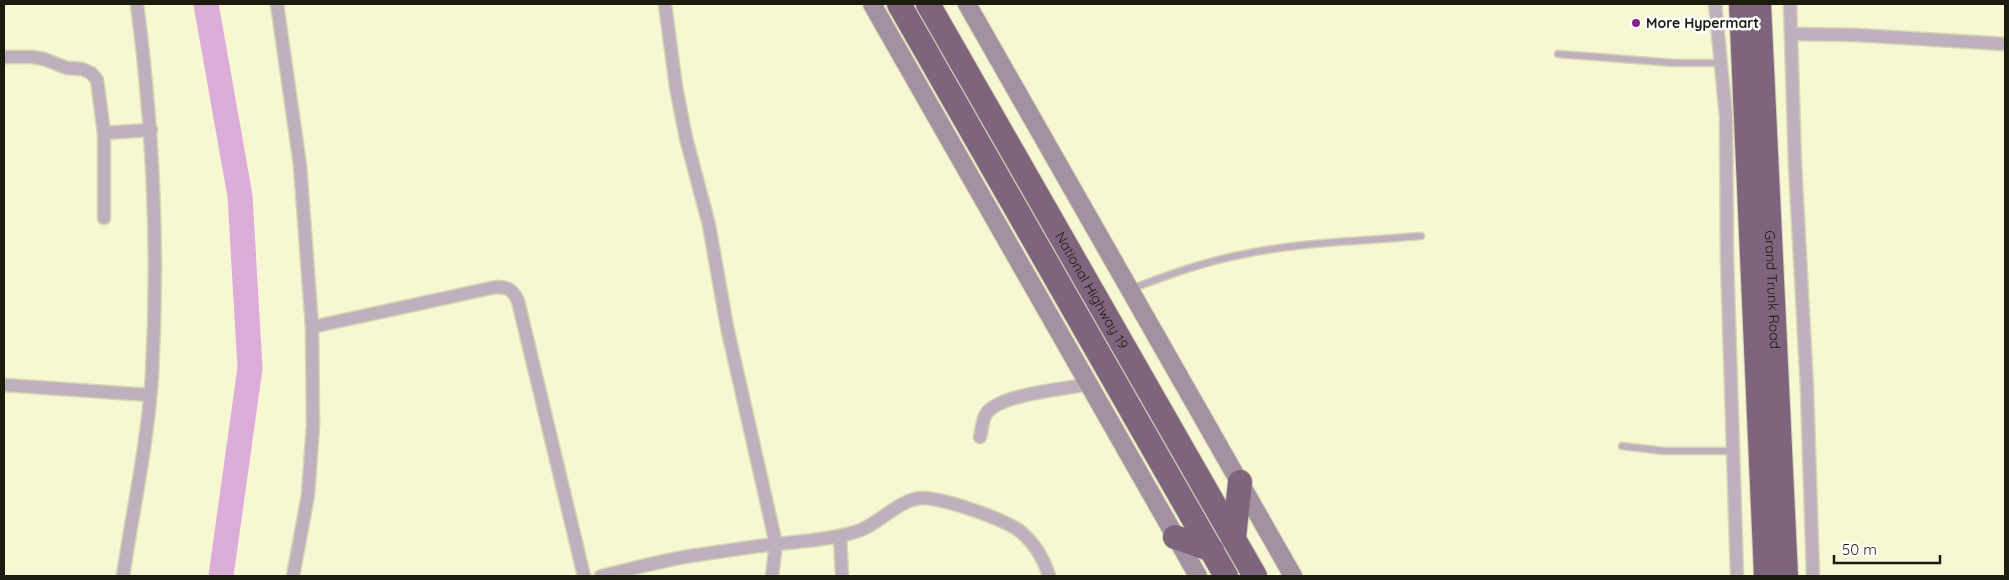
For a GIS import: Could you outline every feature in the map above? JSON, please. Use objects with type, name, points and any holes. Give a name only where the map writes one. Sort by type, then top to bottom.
[{"type":"highway","points":[[899,4],[1226,576]]},
{"type":"highway","name":"National Highway 19","points":[[928,4],[1255,576]]},
{"type":"highway","name":"Grand Trunk Road","points":[[1741,4],[1766,576]]},
{"type":"highway","name":"Grand Trunk Road","points":[[1759,4],[1786,576]]},
{"type":"highway","points":[[1234,538],[1240,482]]},
{"type":"highway","points":[[1175,537],[1212,550]]},
{"type":"main road","points":[[872,4],[1090,384],[1175,537],[1193,575]]},
{"type":"main road","points":[[967,4],[1294,576]]},
{"type":"street","points":[[123,576],[150,395],[155,285],[151,130],[137,4]]},
{"type":"street","points":[[277,4],[300,165],[312,327],[313,425],[308,495],[293,576]]},
{"type":"street","points":[[665,4],[676,87],[686,138],[709,225],[727,327],[760,466],[776,544],[772,576]]},
{"type":"street","points":[[1715,4],[1726,116],[1727,258],[1737,576]]},
{"type":"street","points":[[1790,4],[1795,164],[1807,389],[1813,576]]},
{"type":"street","points":[[1791,34],[1856,35],[2005,44]]},
{"type":"street","points":[[4,57],[32,57],[67,68],[82,69],[91,73],[97,80],[104,133],[104,218]]},
{"type":"street","points":[[104,133],[151,130]]},
{"type":"street","points":[[312,327],[496,287],[506,287],[514,292],[518,300],[584,576]]},
{"type":"street","points":[[980,437],[985,415],[994,405],[1009,399],[1090,384]]},
{"type":"street","points":[[4,385],[150,395]]},
{"type":"street","points":[[601,576],[694,555],[776,544],[829,540],[858,532],[911,500],[922,498],[949,503],[1002,521],[1021,531],[1035,546],[1045,563],[1049,576]]},
{"type":"street","points":[[840,536],[842,576]]},
{"type":"lane","points":[[1558,54],[1675,63],[1722,63]]},
{"type":"lane","points":[[1130,290],[1195,266],[1245,254],[1298,246],[1421,236]]},
{"type":"lane","points":[[1622,446],[1664,451],[1732,451]]},
{"type":"waterway","points":[[206,4],[240,196],[250,368],[221,576]]},
{"type":"place","name":"More Hypermart","points":[[1636,23]]}]
